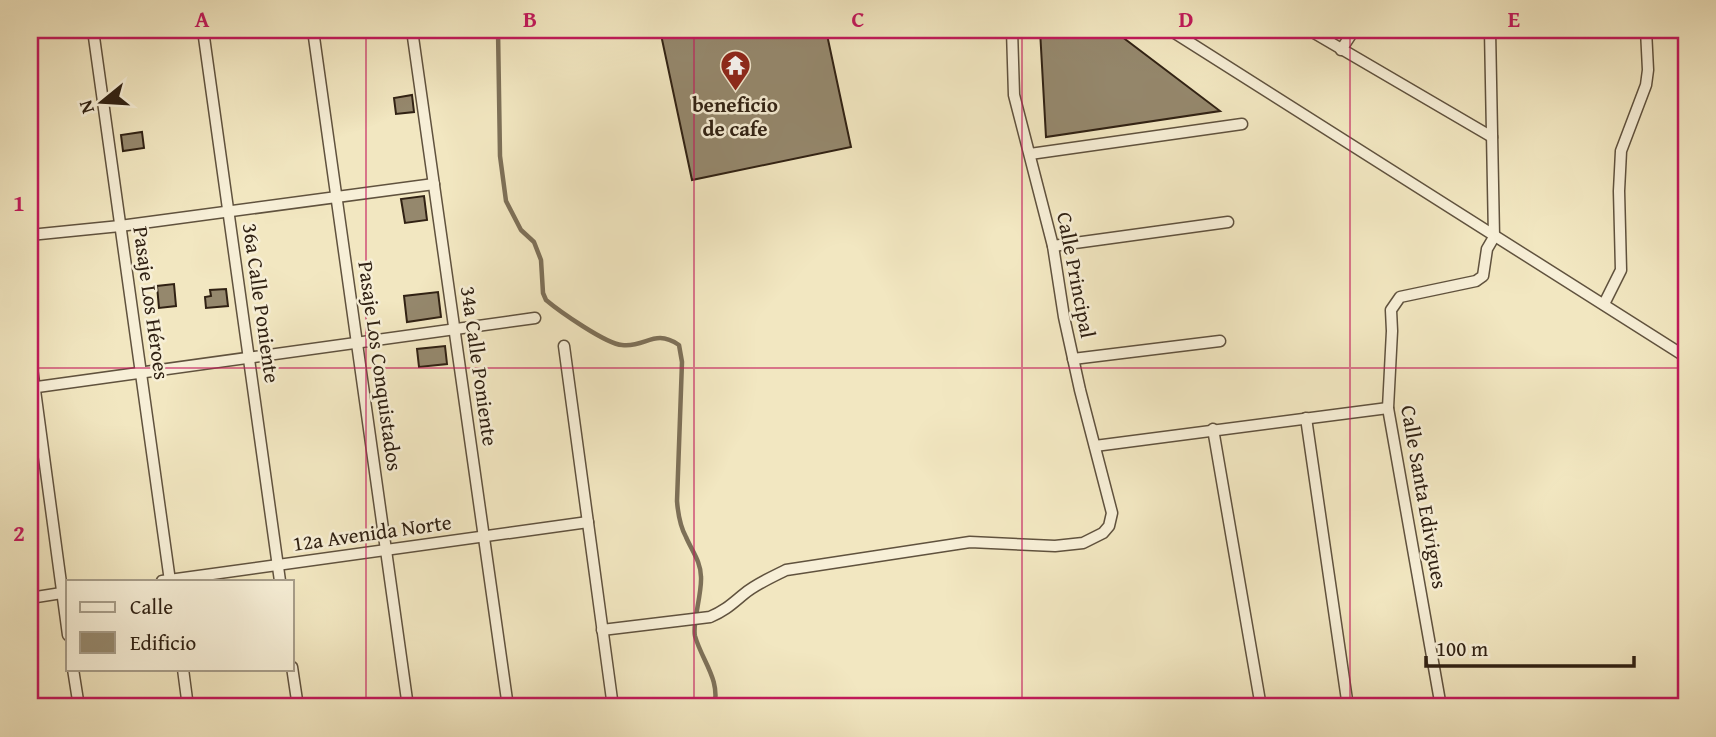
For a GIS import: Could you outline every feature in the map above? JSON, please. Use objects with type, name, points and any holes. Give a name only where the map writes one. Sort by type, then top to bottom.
[{"type":"street","name":"Pasaje Los Héroes","points":[[93,30],[168,580]]},
{"type":"street","name":"36a Calle Poniente","points":[[203,30],[280,580]]},
{"type":"street","name":"Pasaje Los Conquistados","points":[[313,30],[408,707]]},
{"type":"street","name":"34a Calle Poniente","points":[[412,30],[508,707]]},
{"type":"street","name":"Calle Principal","points":[[602,629],[710,617],[727,609],[744,593],[765,580],[786,570],[970,541],[1055,546],[1083,543],[1103,533],[1109,526],[1112,513],[1073,359],[1053,246],[1014,95],[1012,30]]},
{"type":"street","points":[[1170,30],[1686,357]]},
{"type":"street","points":[[1309,30],[1492,137]]},
{"type":"street","points":[[1341,50],[1354,30]]},
{"type":"street","points":[[1490,30],[1494,237]]},
{"type":"street","points":[[1604,304],[1620,270],[1621,150],[1646,85],[1646,30]]},
{"type":"street","points":[[1030,154],[1242,124]]},
{"type":"street","points":[[30,235],[120,226],[434,184]]},
{"type":"street","points":[[1053,246],[1228,222]]},
{"type":"street","name":"Calle Santa Edivigues","points":[[1441,707],[1388,408],[1393,304],[1400,297],[1476,281],[1483,276],[1487,249],[1494,237]]},
{"type":"street","points":[[32,388],[535,318]]},
{"type":"street","points":[[1073,359],[1220,341]]},
{"type":"street","points":[[564,346],[612,707]]},
{"type":"street","points":[[30,353],[32,388],[65,593],[30,598]]},
{"type":"street","points":[[1095,446],[1388,408]]},
{"type":"street","points":[[1306,418],[1348,707]]},
{"type":"street","points":[[1213,429],[1261,707]]},
{"type":"street","name":"12a Avenida Norte","points":[[175,580],[588,522]]},
{"type":"street","points":[[73,670],[79,707]]},
{"type":"street","points":[[183,670],[188,707]]},
{"type":"street","points":[[292,670],[298,707]]},
{"type":"building","name":"beneficio de cafe","points":[[660,30],[826,30],[851,147],[692,180]]},
{"type":"building","points":[[1040,30],[1113,30],[1220,111],[1046,137]]},
{"type":"building","points":[[412,95],[414,112],[396,114],[394,98]]},
{"type":"building","points":[[142,132],[144,148],[123,151],[121,135]]},
{"type":"building","points":[[424,196],[427,220],[405,223],[401,199]]},
{"type":"building","points":[[174,284],[176,306],[159,308],[157,286]]},
{"type":"building","points":[[226,289],[228,306],[206,308],[205,297],[211,296],[210,290]]},
{"type":"building","points":[[438,292],[441,317],[407,322],[404,296]]},
{"type":"building","points":[[445,346],[447,364],[419,367],[417,349]]},
{"type":"waterway","points":[[498,30],[500,156],[506,201],[521,230],[534,242],[541,260],[543,293],[546,300],[583,326],[615,343],[630,345],[663,338],[679,345],[682,362],[677,506],[682,529],[701,572],[694,631],[713,679],[714,707]]},
{"type":"place","name":"beneficio de cafe","points":[[735,92]]}]
